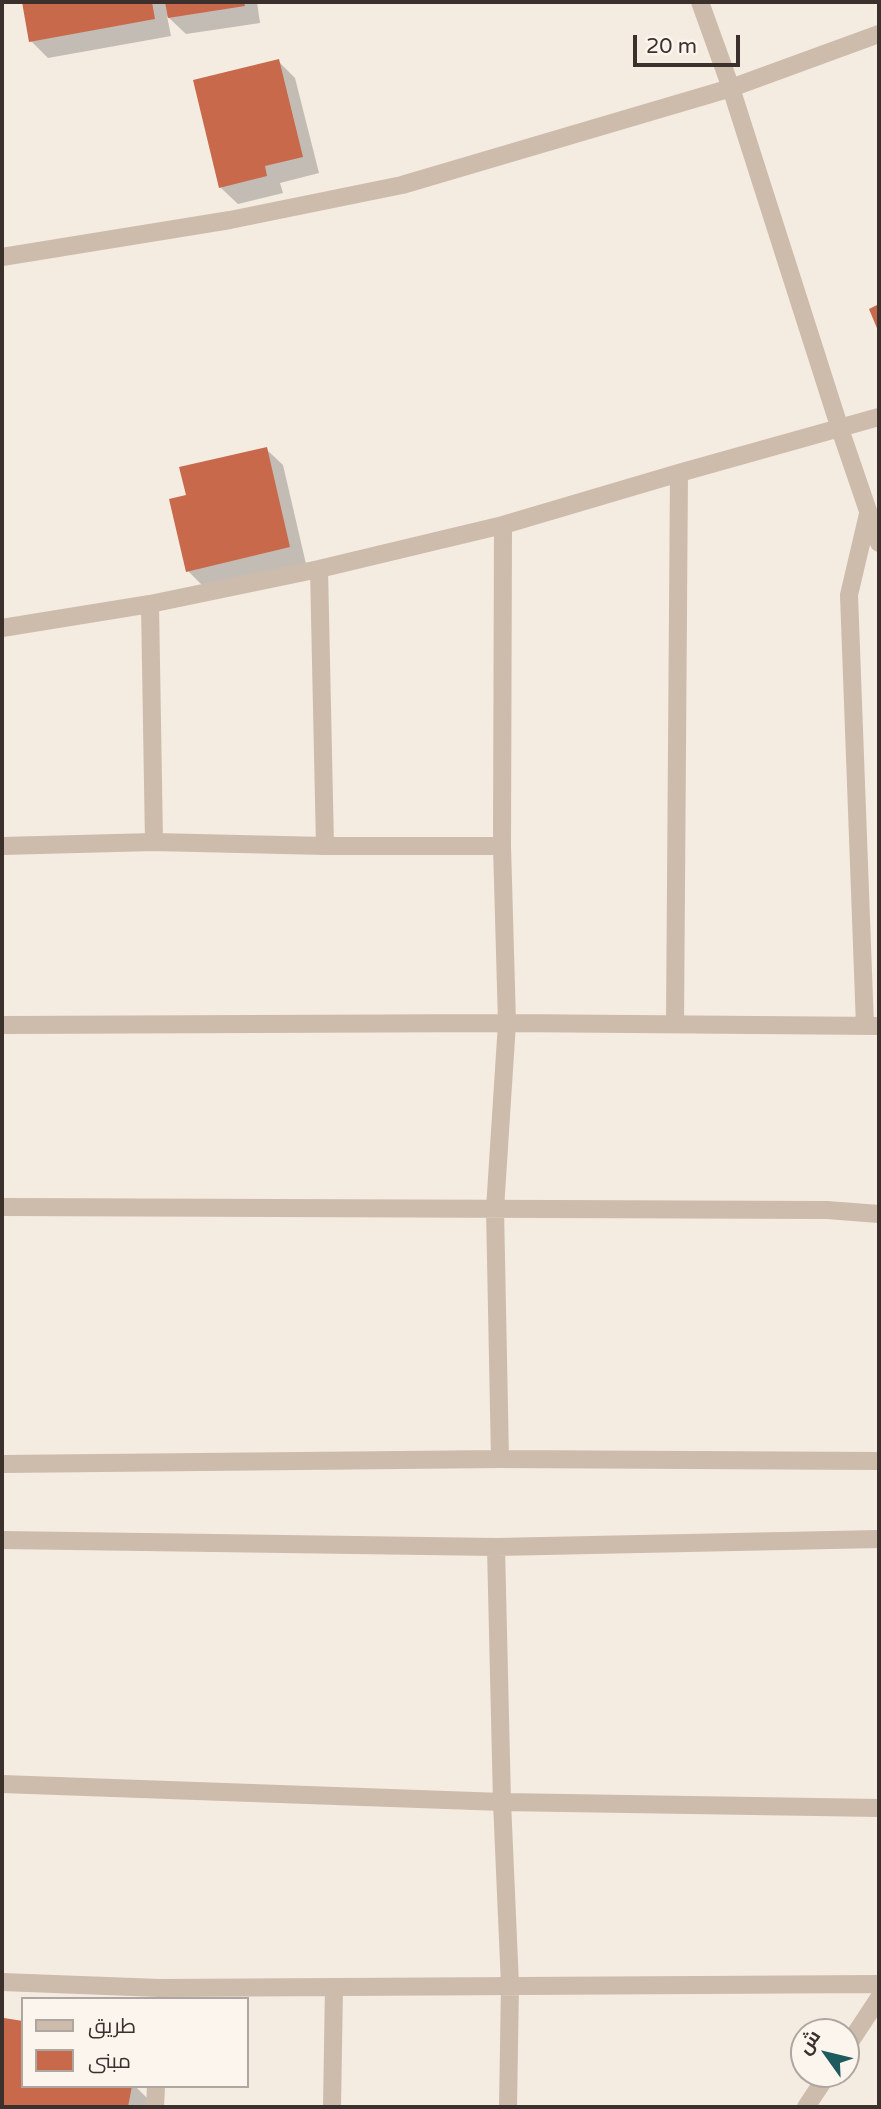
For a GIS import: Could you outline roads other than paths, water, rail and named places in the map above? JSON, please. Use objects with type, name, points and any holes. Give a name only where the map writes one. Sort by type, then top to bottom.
[{"type":"street","points":[[700,2],[731,88],[839,429],[879,543]]},
{"type":"street","points":[[2,257],[230,220],[402,185],[731,88],[879,34]]},
{"type":"street","points":[[2,628],[150,604],[319,569],[503,525],[879,417]]},
{"type":"street","points":[[675,1023],[679,473]]},
{"type":"street","points":[[2,1025],[675,1023],[872,1026],[849,595],[869,513]]},
{"type":"street","points":[[500,1459],[495,1209],[507,1023],[502,846],[503,525]]},
{"type":"street","points":[[319,569],[326,846]]},
{"type":"street","points":[[150,604],[154,842]]},
{"type":"street","points":[[2,846],[154,842],[502,846]]},
{"type":"street","points":[[2,1207],[827,1210],[879,1214]]},
{"type":"street","points":[[2,1464],[500,1459],[879,1461]]},
{"type":"street","points":[[2,1540],[496,1547],[879,1539]]},
{"type":"street","points":[[496,1547],[502,1802],[510,1984],[508,2107]]},
{"type":"street","points":[[2,1784],[502,1802],[879,1808]]},
{"type":"street","points":[[2,1982],[159,1993],[510,1984],[879,1984]]},
{"type":"street","points":[[332,2107],[334,1987]]},
{"type":"street","points":[[860,2027],[879,1998]]},
{"type":"street","points":[[155,2107],[156,2088]]},
{"type":"street","points":[[806,2107],[819,2088]]}]
